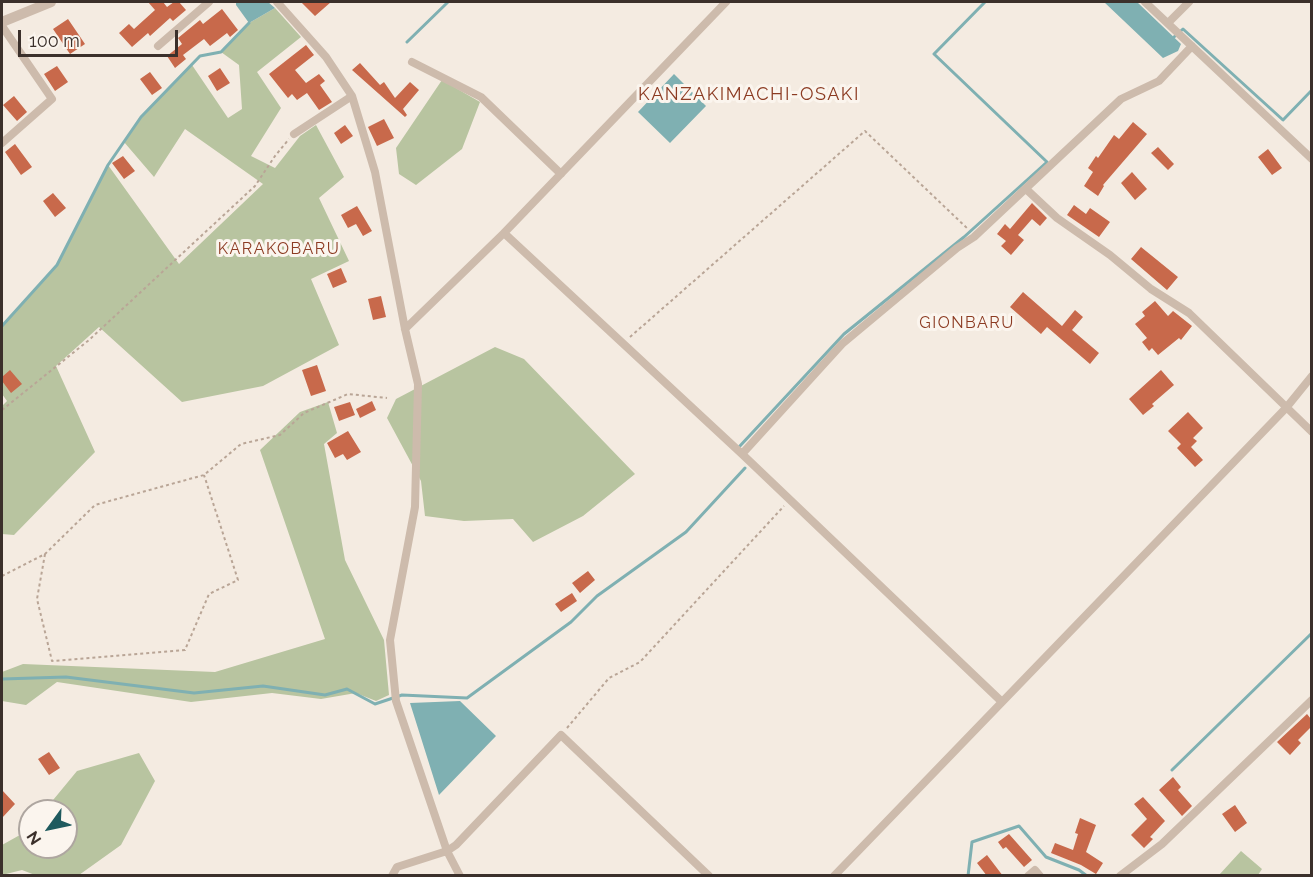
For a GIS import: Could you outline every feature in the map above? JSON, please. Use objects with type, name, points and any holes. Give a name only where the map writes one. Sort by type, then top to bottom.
[{"type":"street","points":[[2,143],[52,99],[2,24],[51,2]]},
{"type":"street","points":[[159,46],[209,2]]},
{"type":"street","points":[[277,2],[326,57],[352,96],[375,172],[405,329],[418,384],[415,507],[390,640],[396,701],[447,851],[460,876]]},
{"type":"street","points":[[405,329],[504,233],[726,2]]},
{"type":"street","points":[[1145,2],[1311,159]]},
{"type":"street","points":[[1168,23],[1189,2]]},
{"type":"street","points":[[742,454],[842,344],[957,248],[974,237],[1121,99],[1160,81],[1192,46]]},
{"type":"street","points":[[412,62],[480,97],[561,174]]},
{"type":"street","points":[[294,134],[352,96]]},
{"type":"street","points":[[1026,189],[1057,218],[1110,255],[1151,289],[1189,313],[1311,432]]},
{"type":"street","points":[[504,233],[742,454],[1001,701]]},
{"type":"street","points":[[834,876],[1286,408],[1311,376]]},
{"type":"street","points":[[1120,876],[1162,844],[1311,700]]},
{"type":"street","points":[[392,876],[397,867],[447,851],[456,845],[561,735],[709,876]]},
{"type":"street","points":[[1028,876],[1035,870],[1040,876]]},
{"type":"path","points":[[623,344],[865,131],[968,227]]},
{"type":"path","points":[[2,410],[89,340],[255,186],[275,156],[294,134]]},
{"type":"path","points":[[2,576],[45,554],[95,505],[204,475],[242,444],[280,435],[304,413],[348,394],[387,398]]},
{"type":"path","points":[[45,554],[37,600],[52,661],[185,650],[208,594],[238,580],[204,475]]},
{"type":"path","points":[[561,735],[609,678],[640,662],[790,500]]},
{"type":"green space","points":[[275,8],[301,37],[257,72],[281,108],[251,156],[275,168],[300,136],[316,125],[344,177],[319,198],[349,261],[311,279],[339,345],[263,386],[182,402],[99,327],[56,366],[95,452],[14,535],[2,534],[2,406],[7,401],[2,394],[2,326],[57,265],[108,165],[179,264],[263,184],[185,129],[154,177],[124,142],[141,117],[192,65],[228,118],[242,109],[239,65],[221,52],[249,23]]},
{"type":"green space","points":[[442,80],[480,102],[462,149],[416,185],[399,174],[396,148]]},
{"type":"green space","points":[[495,347],[524,359],[635,474],[583,516],[533,542],[513,519],[464,521],[425,516],[421,481],[387,418],[396,399]]},
{"type":"green space","points":[[328,402],[337,433],[324,444],[345,560],[384,640],[389,695],[376,701],[356,693],[321,699],[272,693],[191,702],[57,682],[26,705],[2,701],[2,672],[23,664],[215,672],[325,639],[260,450],[300,412]]},
{"type":"green space","points":[[139,753],[155,781],[121,845],[79,875],[35,875],[22,870],[2,875],[2,845],[18,836],[18,859],[78,859],[78,799],[54,799],[77,771]]},
{"type":"green space","points":[[1241,851],[1262,869],[1258,875],[1219,875]]},
{"type":"water","points":[[236,2],[268,2],[275,8],[249,23]]},
{"type":"water","points":[[1104,2],[1137,2],[1181,44],[1178,51],[1163,58]]},
{"type":"water","points":[[674,74],[706,106],[670,143],[638,112]]},
{"type":"water","points":[[460,701],[496,736],[439,795],[410,703]]},
{"type":"building","points":[[148,2],[163,2],[167,7],[174,2],[179,2],[186,10],[173,21],[170,18],[150,36],[148,33],[132,47],[119,33],[129,24],[134,29],[155,10]]},
{"type":"building","points":[[301,2],[331,2],[315,16]]},
{"type":"building","points":[[222,9],[238,30],[230,37],[227,33],[210,46],[204,39],[183,55],[186,59],[175,68],[167,56],[182,44],[178,38],[200,20],[203,24]]},
{"type":"building","points":[[68,19],[85,44],[70,54],[53,29]]},
{"type":"building","points":[[306,45],[314,55],[295,70],[306,83],[319,74],[325,81],[320,85],[332,102],[319,110],[307,93],[297,100],[292,94],[288,98],[269,74]]},
{"type":"building","points":[[360,63],[380,85],[384,82],[395,98],[410,82],[419,90],[403,109],[407,115],[405,117],[352,70]]},
{"type":"building","points":[[57,66],[68,82],[55,91],[44,74]]},
{"type":"building","points":[[220,68],[230,83],[217,91],[208,76]]},
{"type":"building","points":[[150,72],[162,88],[152,95],[140,79]]},
{"type":"building","points":[[14,96],[27,112],[17,121],[3,105]]},
{"type":"building","points":[[384,119],[394,138],[377,146],[368,127]]},
{"type":"building","points":[[1133,122],[1147,134],[1103,185],[1098,196],[1084,186],[1093,172],[1088,168],[1114,135],[1119,139]]},
{"type":"building","points":[[345,125],[353,136],[341,144],[334,133]]},
{"type":"building","points":[[15,144],[32,167],[21,175],[5,152]]},
{"type":"building","points":[[1158,147],[1174,164],[1168,170],[1151,153]]},
{"type":"building","points":[[1268,149],[1282,168],[1272,175],[1258,157]]},
{"type":"building","points":[[123,156],[135,171],[124,179],[112,163]]},
{"type":"building","points":[[1132,172],[1147,189],[1135,200],[1121,183]]},
{"type":"building","points":[[53,193],[66,208],[55,217],[43,201]]},
{"type":"building","points":[[1032,203],[1047,218],[1040,226],[1032,219],[1018,235],[1024,240],[1011,255],[1001,246],[1006,241],[997,234],[1005,224],[1010,229]]},
{"type":"building","points":[[1074,205],[1086,214],[1090,208],[1110,222],[1099,237],[1067,215]]},
{"type":"building","points":[[357,206],[372,231],[363,236],[356,224],[348,228],[341,215]]},
{"type":"building","points":[[1141,247],[1178,277],[1167,290],[1131,259]]},
{"type":"building","points":[[341,268],[347,282],[333,288],[327,274]]},
{"type":"building","points":[[1023,292],[1062,326],[1075,310],[1083,317],[1072,330],[1099,353],[1090,364],[1047,327],[1041,334],[1010,307]]},
{"type":"building","points":[[381,296],[386,317],[373,320],[368,299]]},
{"type":"building","points":[[1155,301],[1168,316],[1173,311],[1192,326],[1181,340],[1179,338],[1158,355],[1152,348],[1149,351],[1142,342],[1147,338],[1135,324],[1145,316],[1142,312]]},
{"type":"building","points":[[317,365],[326,391],[311,396],[302,370]]},
{"type":"building","points":[[10,370],[22,384],[11,393],[2,381],[2,377]]},
{"type":"building","points":[[1161,370],[1174,385],[1143,415],[1129,399]]},
{"type":"building","points":[[372,401],[376,410],[360,418],[356,409]]},
{"type":"building","points":[[350,402],[355,415],[339,421],[334,407]]},
{"type":"building","points":[[1188,412],[1203,428],[1193,438],[1197,441],[1191,447],[1203,460],[1195,467],[1177,448],[1181,444],[1168,431]]},
{"type":"building","points":[[348,431],[361,452],[347,460],[343,454],[335,458],[327,443]]},
{"type":"building","points":[[588,571],[595,580],[580,593],[572,583]]},
{"type":"building","points":[[572,593],[577,601],[561,612],[555,604]]},
{"type":"building","points":[[1307,714],[1311,719],[1311,727],[1298,740],[1301,743],[1290,755],[1277,742]]},
{"type":"building","points":[[49,752],[60,768],[49,775],[38,759]]},
{"type":"building","points":[[1173,777],[1181,787],[1178,790],[1192,806],[1182,816],[1159,790]]},
{"type":"building","points":[[2,790],[15,804],[2,818]]},
{"type":"building","points":[[1143,797],[1165,821],[1150,837],[1153,839],[1144,848],[1131,835],[1147,819],[1134,804]]},
{"type":"building","points":[[1235,805],[1247,823],[1235,832],[1222,814]]},
{"type":"building","points":[[1080,818],[1096,825],[1086,852],[1103,863],[1096,874],[1081,865],[1051,853],[1055,843],[1073,850]]},
{"type":"building","points":[[1009,834],[1032,860],[1024,867],[1006,847],[1003,849],[998,842]]},
{"type":"building","points":[[987,855],[1003,876],[987,876],[977,863]]},
{"type":"waterway","points":[[407,42],[448,2]]},
{"type":"waterway","points":[[739,447],[844,334],[964,237],[1047,162],[934,54],[985,2]]},
{"type":"waterway","points":[[2,326],[57,265],[108,165],[141,117],[200,56],[221,52],[249,23]]},
{"type":"waterway","points":[[1174,37],[1183,29],[1283,120],[1312,90]]},
{"type":"waterway","points":[[2,679],[66,677],[194,693],[263,686],[325,695],[347,689],[375,704],[402,695],[467,698],[571,622],[597,596],[686,532],[745,468]]},
{"type":"waterway","points":[[1172,770],[1312,633]]},
{"type":"waterway","points":[[968,876],[972,842],[1019,826],[1046,857],[1079,870],[1087,876]]},
{"type":"district","name":"KANZAKIMACHI-OSAKI","points":[[749,95]]},
{"type":"district","name":"KARAKOBARU","points":[[279,249]]},
{"type":"district","name":"GIONBARU","points":[[967,323]]}]
